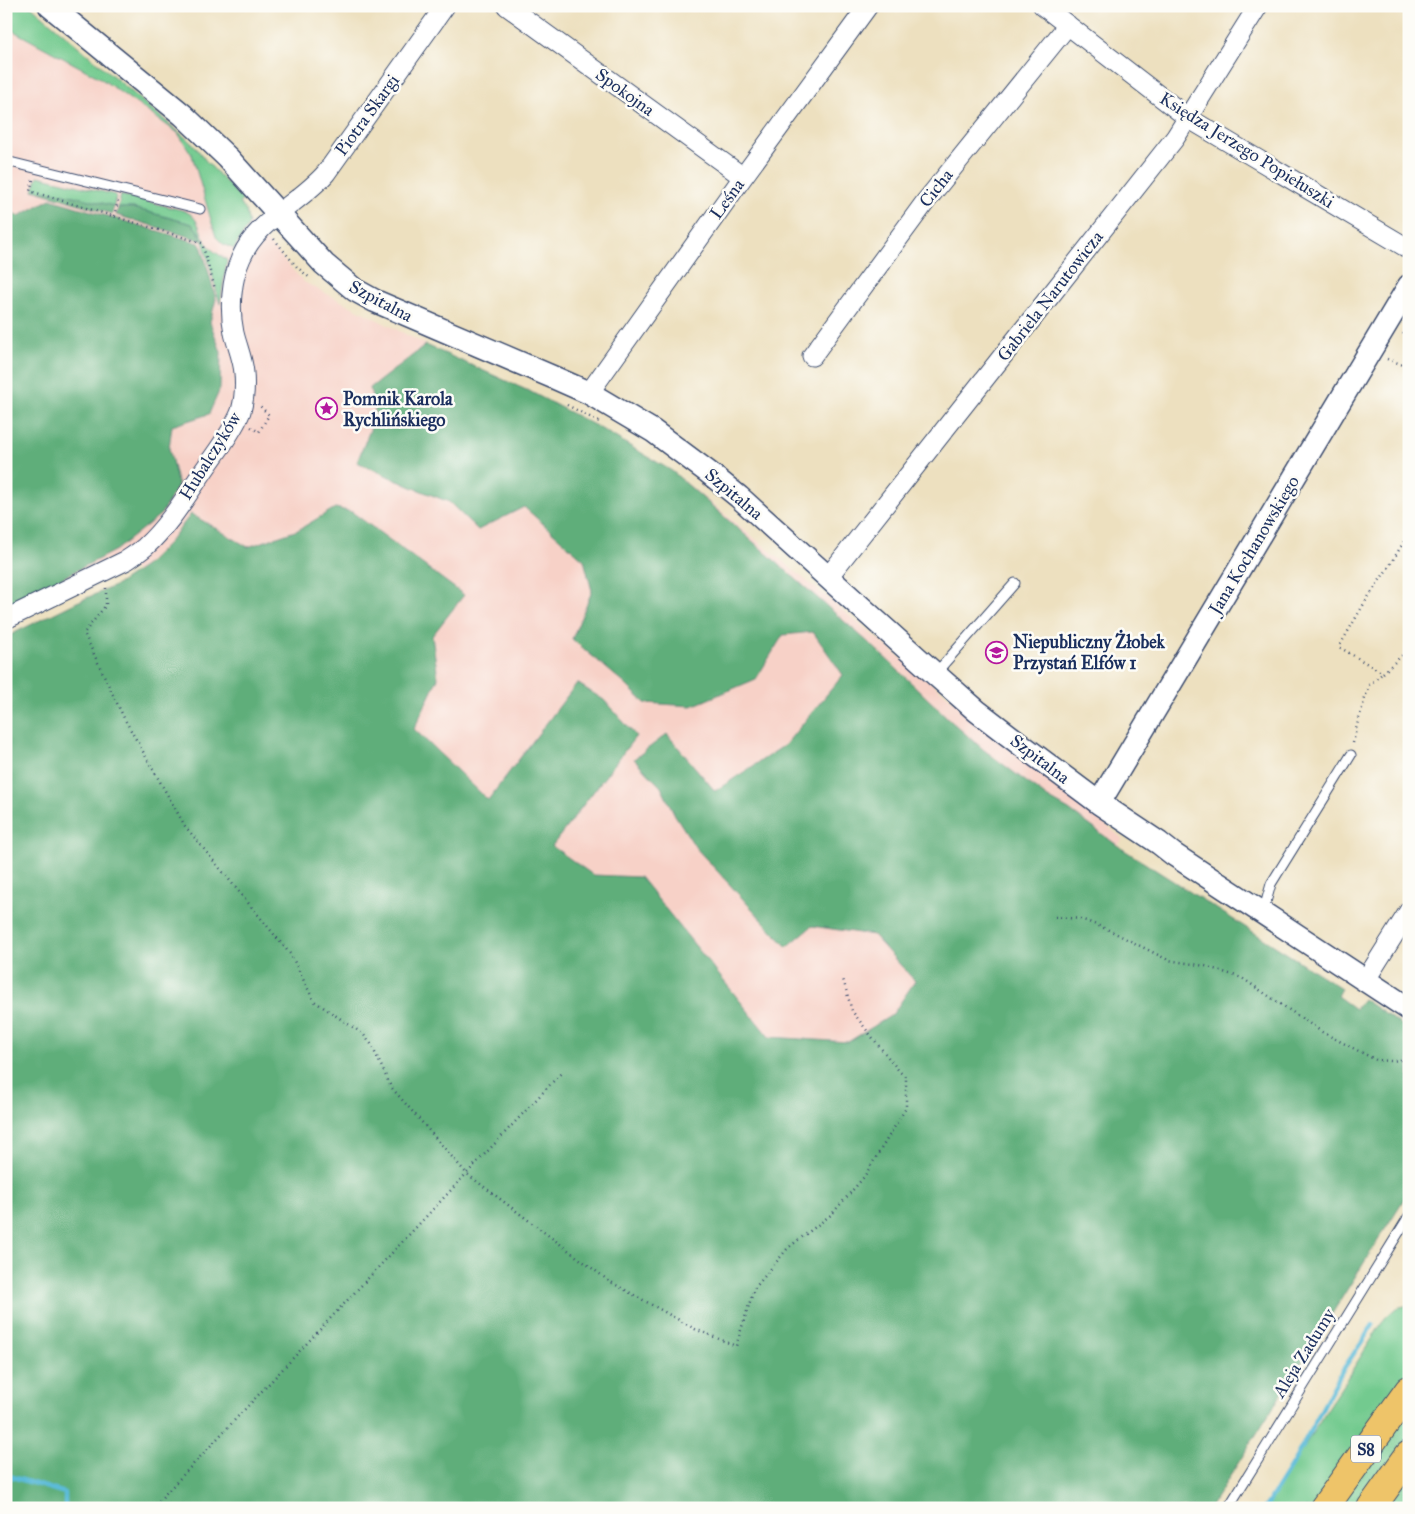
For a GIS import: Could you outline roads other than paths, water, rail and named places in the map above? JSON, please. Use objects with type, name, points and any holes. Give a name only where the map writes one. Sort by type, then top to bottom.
[{"type":"highway","name":"S8","points":[[1324,1508],[1409,1390]]},
{"type":"highway","name":"S8","points":[[1371,1508],[1409,1455]]},
{"type":"street","name":"Szpitalna","points":[[50,6],[190,121],[228,158],[324,264],[355,290],[374,301],[588,393],[653,431],[739,497],[977,711],[1024,747],[1173,854],[1409,1009]]},
{"type":"street","name":"Piotra Skargi","points":[[278,214],[310,190],[326,173],[445,6]]},
{"type":"street","name":"Spokojna","points":[[507,6],[743,177]]},
{"type":"street","name":"Leśna","points":[[588,393],[868,6]]},
{"type":"street","name":"Księdza Jerzego Popiełuszki","points":[[1043,6],[1188,118],[1409,249]]},
{"type":"street","name":"Gabriela Narutowicza","points":[[828,577],[1175,138],[1258,6]]},
{"type":"street","name":"Cicha","points":[[812,356],[926,201],[1068,25]]},
{"type":"street","name":"Hubalczyków","points":[[6,619],[127,560],[144,547],[160,532],[221,446],[241,411],[244,386],[243,368],[231,315],[236,273],[242,256],[257,232],[278,214]]},
{"type":"street","name":"Jana Kochanowskiego","points":[[1100,803],[1409,286]]},
{"type":"street","points":[[1365,981],[1409,911]]},
{"type":"lane","points":[[6,162],[200,209]]},
{"type":"lane","points":[[935,674],[1015,583]]},
{"type":"lane","points":[[1260,911],[1266,902],[1271,884],[1351,755]]},
{"type":"lane","name":"Aleja Zadumy","points":[[1228,1508],[1409,1216]]},
{"type":"waterway","points":[[1265,1508],[1293,1463],[1342,1371],[1373,1325]]},
{"type":"waterway","points":[[6,1475],[65,1493],[65,1508]]},
{"type":"place","name":"Pomnik Karola Rychlińskiego","points":[[327,409]]},
{"type":"place","name":"Niepubliczny Żłobek Przystań Elfów 1","points":[[997,652]]}]
